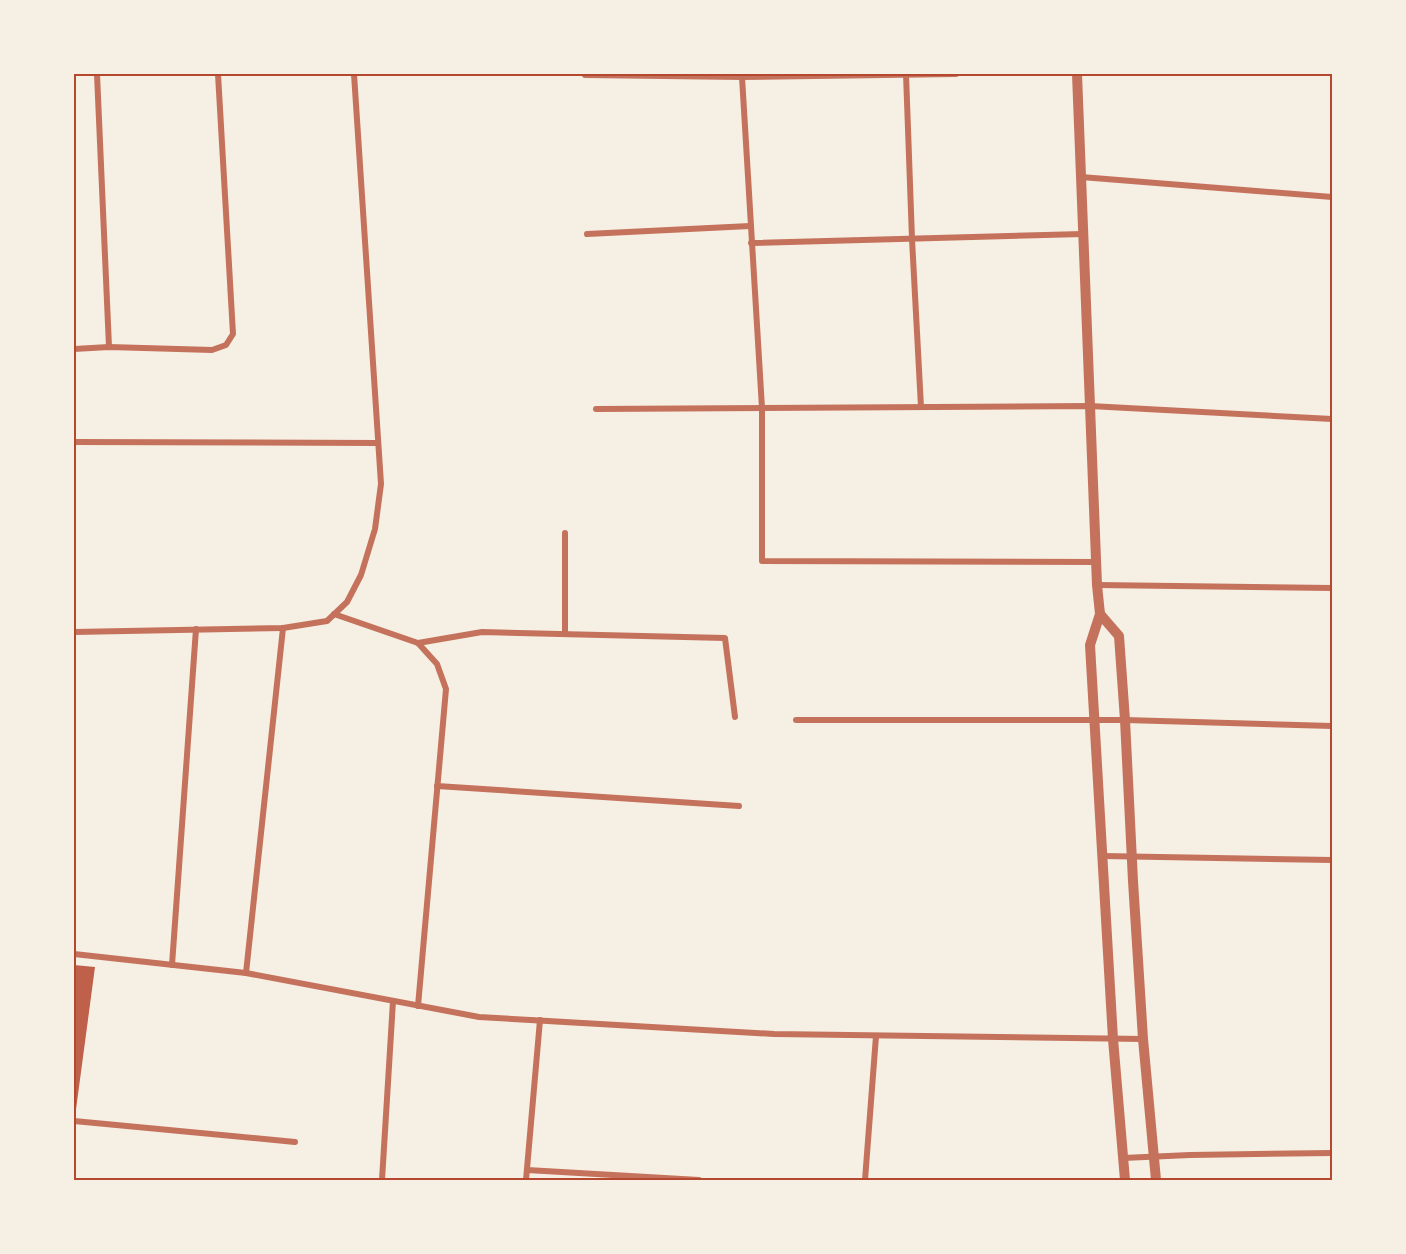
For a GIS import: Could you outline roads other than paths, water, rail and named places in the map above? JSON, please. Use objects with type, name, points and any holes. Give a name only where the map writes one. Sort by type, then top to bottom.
[{"type":"street","points":[[97,74],[109,347]]},
{"type":"street","points":[[74,349],[109,347],[212,350],[226,345],[233,334],[218,74]]},
{"type":"street","points":[[74,632],[283,628],[327,621],[347,602],[361,575],[375,528],[381,484],[354,74]]},
{"type":"street","points":[[906,74],[921,407]]},
{"type":"street","points":[[585,75],[742,77],[956,74]]},
{"type":"street","points":[[1077,74],[1100,614],[1090,645],[1113,1039],[1125,1180]]},
{"type":"street","points":[[742,77],[762,408],[762,561],[1096,562]]},
{"type":"street","points":[[1081,177],[1332,197]]},
{"type":"street","points":[[587,234],[750,226]]},
{"type":"street","points":[[751,243],[1083,234]]},
{"type":"street","points":[[596,409],[1090,406],[1332,418]]},
{"type":"street","points":[[74,442],[378,442]]},
{"type":"street","points":[[565,533],[566,634]]},
{"type":"street","points":[[1097,585],[1332,588]]},
{"type":"street","points":[[334,614],[418,643],[482,632],[725,638],[735,717]]},
{"type":"street","points":[[1100,614],[1119,636],[1143,1039],[1156,1180]]},
{"type":"street","points":[[246,973],[283,628]]},
{"type":"street","points":[[172,965],[196,629]]},
{"type":"street","points":[[418,643],[436,664],[446,689],[418,1006]]},
{"type":"street","points":[[796,720],[1125,720],[1332,726]]},
{"type":"street","points":[[437,786],[740,806]]},
{"type":"street","points":[[1103,856],[1332,860]]},
{"type":"street","points":[[74,954],[246,973],[479,1017],[774,1034],[1143,1039]]},
{"type":"street","points":[[382,1180],[393,1001]]},
{"type":"street","points":[[526,1180],[540,1020]]},
{"type":"street","points":[[865,1180],[876,1036]]},
{"type":"street","points":[[74,1121],[295,1142]]},
{"type":"street","points":[[1123,1158],[1332,1154]]},
{"type":"street","points":[[527,1170],[699,1180]]}]
